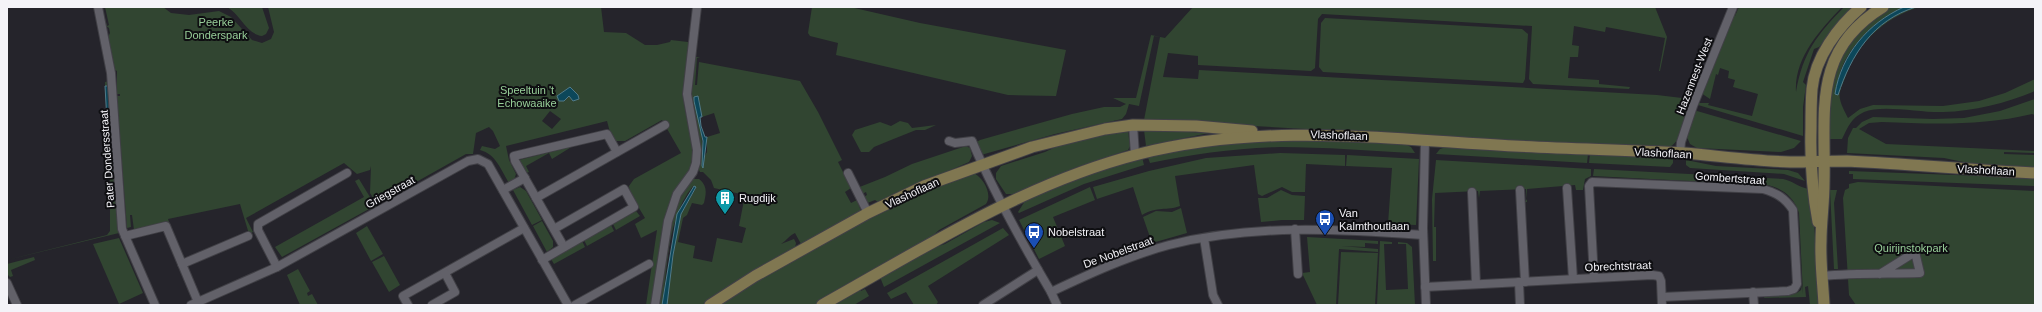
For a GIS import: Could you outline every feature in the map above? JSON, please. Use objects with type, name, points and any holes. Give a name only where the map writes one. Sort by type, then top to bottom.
[{"type":"street","name":"Pater Dondersstraat","points":[[98,7],[112,73],[122,226],[155,305]]},
{"type":"street","points":[[655,305],[668,220],[678,194],[693,172],[696,163],[697,150],[687,94],[697,7]]},
{"type":"street","name":"Hazennest-West","points":[[1680,153],[1681,142],[1693,106],[1733,7]]},
{"type":"street","points":[[1821,242],[1811,184],[1812,87],[1820,63],[1831,39],[1844,21],[1861,7]]},
{"type":"street","points":[[1824,305],[1821,242],[1824,161],[1823,113],[1828,77],[1847,38],[1859,24],[1883,7]]},
{"type":"street","points":[[536,198],[665,125]]},
{"type":"street","points":[[1133,125],[1135,155]]},
{"type":"street","name":"Vlashoflaan","points":[[710,305],[755,276],[868,213],[924,186],[982,164],[1040,145],[1105,129],[1133,125],[1196,126],[1290,134]]},
{"type":"street","points":[[564,247],[514,156],[606,134],[617,152]]},
{"type":"street","name":"Vlashoflaan","points":[[822,305],[1003,205],[1037,188],[1080,171],[1135,155],[1216,140],[1290,134],[1346,134],[1425,140],[1680,153],[1788,162],[1824,161],[2035,173]]},
{"type":"street","points":[[1425,140],[1423,235],[1426,305]]},
{"type":"street","points":[[949,141],[955,143],[972,141],[1003,205],[1058,305]]},
{"type":"street","name":"Griegstraat","points":[[125,236],[166,226],[182,264],[195,304],[277,267],[468,160],[478,159],[488,164],[568,305]]},
{"type":"street","points":[[848,172],[868,213]]},
{"type":"street","points":[[277,267],[258,230],[258,224],[347,173]]},
{"type":"street","points":[[503,190],[525,178]]},
{"type":"street","name":"Gombertstraat","points":[[1594,278],[1589,186],[1592,182],[1763,189],[1780,195],[1793,210],[1797,284],[1794,289],[1788,291],[1753,292],[1662,301]]},
{"type":"street","name":"Obrechtstraat","points":[[1567,188],[1573,279]]},
{"type":"street","points":[[542,260],[634,207],[624,189],[554,229]]},
{"type":"street","points":[[1520,190],[1522,282],[1520,305]]},
{"type":"street","points":[[1472,192],[1476,284]]},
{"type":"street","points":[[408,305],[403,296],[524,228]]},
{"type":"street","points":[[1294,229],[1298,274]]},
{"type":"street","name":"De Nobelstraat","points":[[1051,292],[1099,269],[1129,258],[1169,245],[1204,238],[1244,232],[1294,229],[1333,229],[1423,235]]},
{"type":"street","points":[[182,264],[248,236]]},
{"type":"street","points":[[1204,238],[1213,295],[1218,305]]},
{"type":"street","points":[[1822,276],[1920,273],[1915,252],[1880,274]]},
{"type":"street","points":[[575,305],[649,264]]},
{"type":"street","points":[[983,305],[1038,270]]},
{"type":"street","points":[[432,305],[455,292],[445,273]]},
{"type":"street","name":"Obrechtstraat","points":[[1425,287],[1652,275],[1659,276],[1661,281],[1662,301]]},
{"type":"street","points":[[7,283],[17,305]]},
{"type":"street","points":[[1753,292],[1754,305]]},
{"type":"green space","points":[[102,7],[107,26],[109,25],[105,7],[163,7],[171,13],[189,15],[219,11],[231,17],[252,40],[262,43],[271,39],[274,32],[268,7],[601,7],[604,32],[626,33],[645,45],[657,45],[670,42],[671,40],[690,43],[684,104],[693,150],[692,164],[689,172],[674,194],[667,211],[651,305],[646,305],[657,230],[641,238],[635,224],[645,218],[630,193],[629,186],[634,179],[681,153],[662,120],[625,141],[615,141],[611,136],[607,121],[506,146],[509,160],[516,174],[514,180],[509,183],[494,159],[486,152],[480,150],[482,146],[495,149],[500,146],[493,131],[489,127],[476,133],[473,154],[466,154],[377,204],[370,193],[371,166],[370,170],[357,174],[344,163],[246,218],[253,232],[249,234],[240,204],[168,219],[169,222],[134,230],[132,215],[130,215],[131,227],[127,228],[117,100],[117,96],[120,96],[120,94],[117,94],[117,71],[115,70],[108,37],[110,33],[109,28],[106,26]],"holes":[[[550,111],[561,119],[552,129],[542,121]]]},
{"type":"green space","points":[[227,7],[262,7],[269,28],[266,34],[262,36],[252,32],[232,10]]},
{"type":"green space","points":[[812,7],[850,7],[920,23],[1066,50],[1056,96],[1008,95],[836,55],[838,43],[810,36],[808,33]]},
{"type":"green space","points":[[1193,7],[1655,7],[1667,37],[1660,71],[1665,38],[1606,27],[1605,32],[1574,26],[1572,45],[1579,46],[1578,57],[1570,57],[1568,78],[1599,80],[1599,84],[1630,87],[1629,89],[1533,84],[1529,79],[1532,26],[1322,14],[1318,19],[1315,68],[1311,71],[1198,65],[1198,56],[1168,53],[1163,77],[1198,79],[1199,70],[1657,95],[1682,98],[1689,109],[1681,133],[1675,143],[1665,149],[1144,120],[1160,37],[1154,36],[1139,106],[1129,104],[1126,114],[1122,119],[1055,134],[981,155],[975,143],[980,140],[1072,114],[1104,107],[1120,107],[1126,104],[1113,98],[1136,98],[1151,35],[1165,38]]},
{"type":"green space","points":[[1734,7],[1737,7],[1735,16],[1739,7],[1842,7],[1817,35],[1804,56],[1796,80],[1796,92],[1803,66],[1812,45],[1826,26],[1844,7],[1856,7],[1819,47],[1814,49],[1803,82],[1806,85],[1803,107],[1803,136],[1698,105],[1698,103],[1709,103],[1708,105],[1752,116],[1758,94],[1733,87],[1735,80],[1728,78],[1729,71],[1720,68],[1718,75],[1716,74],[1710,99],[1701,93]]},
{"type":"green space","points":[[1888,7],[1904,7],[1880,21],[1868,31],[1858,42],[1842,68],[1838,81],[1838,95],[1847,70],[1853,59],[1864,43],[1850,65],[1840,94],[1841,104],[1848,118],[1860,109],[1873,105],[1943,106],[1979,101],[2005,93],[2035,79],[2035,91],[2002,103],[1967,110],[1934,112],[1891,109],[1872,110],[1864,112],[1856,117],[1848,127],[1842,139],[1827,139],[1826,110],[1839,59],[1856,34]]},
{"type":"green space","points":[[1919,7],[1894,18],[1883,25],[1864,43],[1877,29],[1887,21],[1906,10]]},
{"type":"green space","points":[[1325,18],[1522,29],[1528,34],[1525,79],[1523,83],[1323,72],[1319,67],[1321,23]]},
{"type":"green space","points":[[695,57],[700,57],[697,58],[695,85],[697,85],[699,62],[800,81],[818,112],[842,160],[838,162],[851,188],[845,192],[851,203],[857,200],[861,211],[801,244],[795,233],[793,234],[781,244],[794,239],[796,243],[795,248],[702,305],[667,305],[673,255],[681,214],[696,188],[693,186],[684,199],[673,227],[662,305],[659,305],[671,224],[679,199],[692,179],[699,179],[704,184],[706,193],[704,203],[702,205],[692,203],[687,215],[683,218],[678,242],[695,246],[693,258],[712,262],[717,238],[742,243],[746,228],[739,226],[745,195],[714,188],[711,180],[703,172],[700,172],[698,168],[701,156],[691,100]],"holes":[[[698,96],[702,117],[714,113],[720,133],[707,137],[707,152],[703,159],[701,129],[694,97]]]},
{"type":"green space","points":[[109,81],[119,233],[7,260],[107,235],[110,231],[110,175],[113,174],[108,87],[105,86],[105,82]]},
{"type":"green space","points":[[2035,99],[2035,115],[2032,114],[1995,121],[1957,123],[1869,123],[1859,129],[1886,144],[2035,151],[2035,153],[2004,152],[2004,154],[2035,155],[2035,168],[1973,164],[1944,158],[1847,153],[1848,138],[1853,128],[1856,128],[1862,122],[1873,117],[1933,119],[1964,118],[2000,111]]},
{"type":"green space","points":[[1697,111],[1801,141],[1794,148],[1781,152],[1697,148],[1690,144],[1686,135],[1695,112]]},
{"type":"green space","points":[[900,121],[908,123],[912,128],[936,125],[925,130],[916,130],[891,140],[874,147],[869,152],[861,152],[852,135],[855,130],[880,122],[891,126]]},
{"type":"green space","points":[[1144,130],[1209,133],[1146,146]]},
{"type":"green space","points":[[1128,131],[1130,146],[1128,150],[1077,167],[1016,194],[1006,194],[996,179],[996,173],[1001,166],[1045,152],[1064,143],[1082,137]]},
{"type":"green space","points":[[1318,139],[1405,144],[1411,147],[1415,153],[1280,147],[1215,152],[1150,163],[1147,155],[1210,143]]},
{"type":"green space","points":[[573,146],[552,159],[549,153],[526,166],[529,172],[526,173],[519,160]]},
{"type":"green space","points":[[966,146],[970,148],[972,156],[969,162],[878,202],[875,200],[865,204],[862,198],[867,195],[866,192],[860,195],[857,188],[912,164]]},
{"type":"green space","points":[[1446,147],[1588,154],[1587,163],[1436,154],[1440,149]]},
{"type":"green space","points":[[1280,153],[1345,155],[1345,166],[1306,164],[1305,192],[1292,192],[1282,187],[1262,196],[1258,194],[1254,165],[1175,176],[1180,206],[1152,210],[1142,215],[1133,187],[1097,199],[1093,187],[1149,171],[1206,158]]},
{"type":"green space","points":[[1590,154],[1673,159],[1673,163],[1670,167],[1589,163]]},
{"type":"green space","points":[[1347,155],[1419,159],[1416,225],[1388,224],[1392,168],[1346,166]]},
{"type":"green space","points":[[1142,157],[1144,165],[1084,184],[1019,213],[1018,212],[1025,201],[1076,178]]},
{"type":"green space","points":[[1436,160],[1591,169],[1591,176],[1585,179],[1583,190],[1576,190],[1575,185],[1527,189],[1527,199],[1526,189],[1480,191],[1479,198],[1478,191],[1435,193],[1434,227],[1436,227],[1436,261],[1433,261],[1432,199]]},
{"type":"green space","points":[[1686,160],[1716,166],[1788,170],[1798,173],[1805,181],[1784,174],[1690,168],[1686,165]]},
{"type":"green space","points":[[1594,169],[1783,179],[1809,189],[1813,204],[1819,305],[1810,305],[1808,286],[1805,287],[1806,297],[1764,298],[1765,296],[1797,293],[1801,290],[1802,285],[1803,294],[1799,213],[1791,198],[1778,188],[1767,185],[1593,176]]},
{"type":"green space","points":[[1849,171],[2035,178],[2035,186],[1853,179],[1853,174],[1849,174]]},
{"type":"green space","points":[[974,173],[984,182],[988,191],[988,200],[986,204],[939,230],[923,245],[816,305],[719,305],[845,231],[897,204],[923,191],[925,194],[925,190]]},
{"type":"green space","points":[[359,179],[376,207],[370,210],[369,209],[282,257],[275,247],[364,197],[355,181]]},
{"type":"green space","name":"Quirijnstokpark","points":[[1858,182],[2035,191],[2035,305],[1856,305],[1849,295],[1843,198],[1845,190],[1849,188],[1849,184]]},
{"type":"green space","points":[[520,187],[526,191],[542,220],[532,225],[513,190]]},
{"type":"green space","points":[[1090,187],[1095,200],[1053,217],[1065,246],[1039,259],[1019,220]]},
{"type":"green space","points":[[1281,190],[1292,195],[1305,196],[1304,220],[1261,222],[1258,198],[1267,198]]},
{"type":"green space","points":[[1830,190],[1837,190],[1834,203],[1838,269],[1834,269]]},
{"type":"green space","points":[[1181,208],[1187,233],[1152,243],[1143,217],[1156,211],[1172,212]]},
{"type":"green space","points":[[636,211],[640,216],[616,230],[613,224]]},
{"type":"green space","points":[[992,220],[1000,223],[884,287],[880,277],[922,251],[945,244],[984,222]]},
{"type":"green space","points":[[542,221],[553,241],[553,247],[547,252],[533,226]]},
{"type":"green space","points":[[611,225],[614,231],[587,246],[584,240]]},
{"type":"green space","points":[[367,226],[383,254],[371,261],[356,233]]},
{"type":"green space","points":[[1003,228],[1009,235],[928,286],[938,302],[936,305],[914,305],[906,292],[891,299],[887,293]]},
{"type":"green space","points":[[1307,237],[1378,241],[1378,244],[1365,243],[1365,247],[1341,246],[1378,249],[1378,252],[1339,249],[1336,305],[1317,305],[1302,273],[1310,272]]},
{"type":"green space","points":[[119,238],[143,293],[119,304],[93,244]]},
{"type":"green space","points":[[582,241],[585,247],[554,264],[551,259]]},
{"type":"green space","points":[[1380,241],[1392,242],[1392,244],[1384,244],[1386,290],[1408,289],[1406,244],[1398,244],[1398,242],[1407,243],[1412,247],[1415,305],[1377,305]]},
{"type":"green space","points":[[1341,252],[1378,253],[1375,305],[1338,305]]},
{"type":"green space","points":[[384,256],[400,285],[389,292],[372,262]]},
{"type":"green space","points":[[34,257],[35,260],[11,270],[13,276],[10,277],[7,274],[7,264]]},
{"type":"green space","points":[[298,269],[310,291],[307,293],[308,296],[312,294],[318,305],[300,305],[287,275]]},
{"type":"green space","points":[[859,288],[861,291],[865,289],[869,296],[854,305],[828,305]]},
{"type":"water","points":[[1904,7],[1916,7],[1901,13],[1876,30],[1857,53],[1843,80],[1838,95],[1835,94],[1843,66],[1858,42],[1879,22]]},
{"type":"water","points":[[105,86],[108,86],[113,175],[110,175]]},
{"type":"water","points":[[570,87],[578,95],[579,99],[573,101],[569,96],[564,101],[559,101],[557,96]]},
{"type":"water","points":[[698,96],[702,117],[700,117],[701,126],[705,137],[707,137],[703,168],[703,141],[694,101],[694,97]]},
{"type":"water","points":[[694,186],[696,187],[681,214],[673,255],[667,305],[662,305],[677,214]]},
{"type":"place","name":"Rugdijk","points":[[725,215]]},
{"type":"place","name":"Van Kalmthoutlaan","points":[[1325,236]]},
{"type":"place","name":"Nobelstraat","points":[[1034,249]]},
{"type":"park label","name":"Peerke Donderspark","points":[[216,28]]},
{"type":"park label","name":"Speeltuin 't Echowaaike","points":[[527,96]]}]
